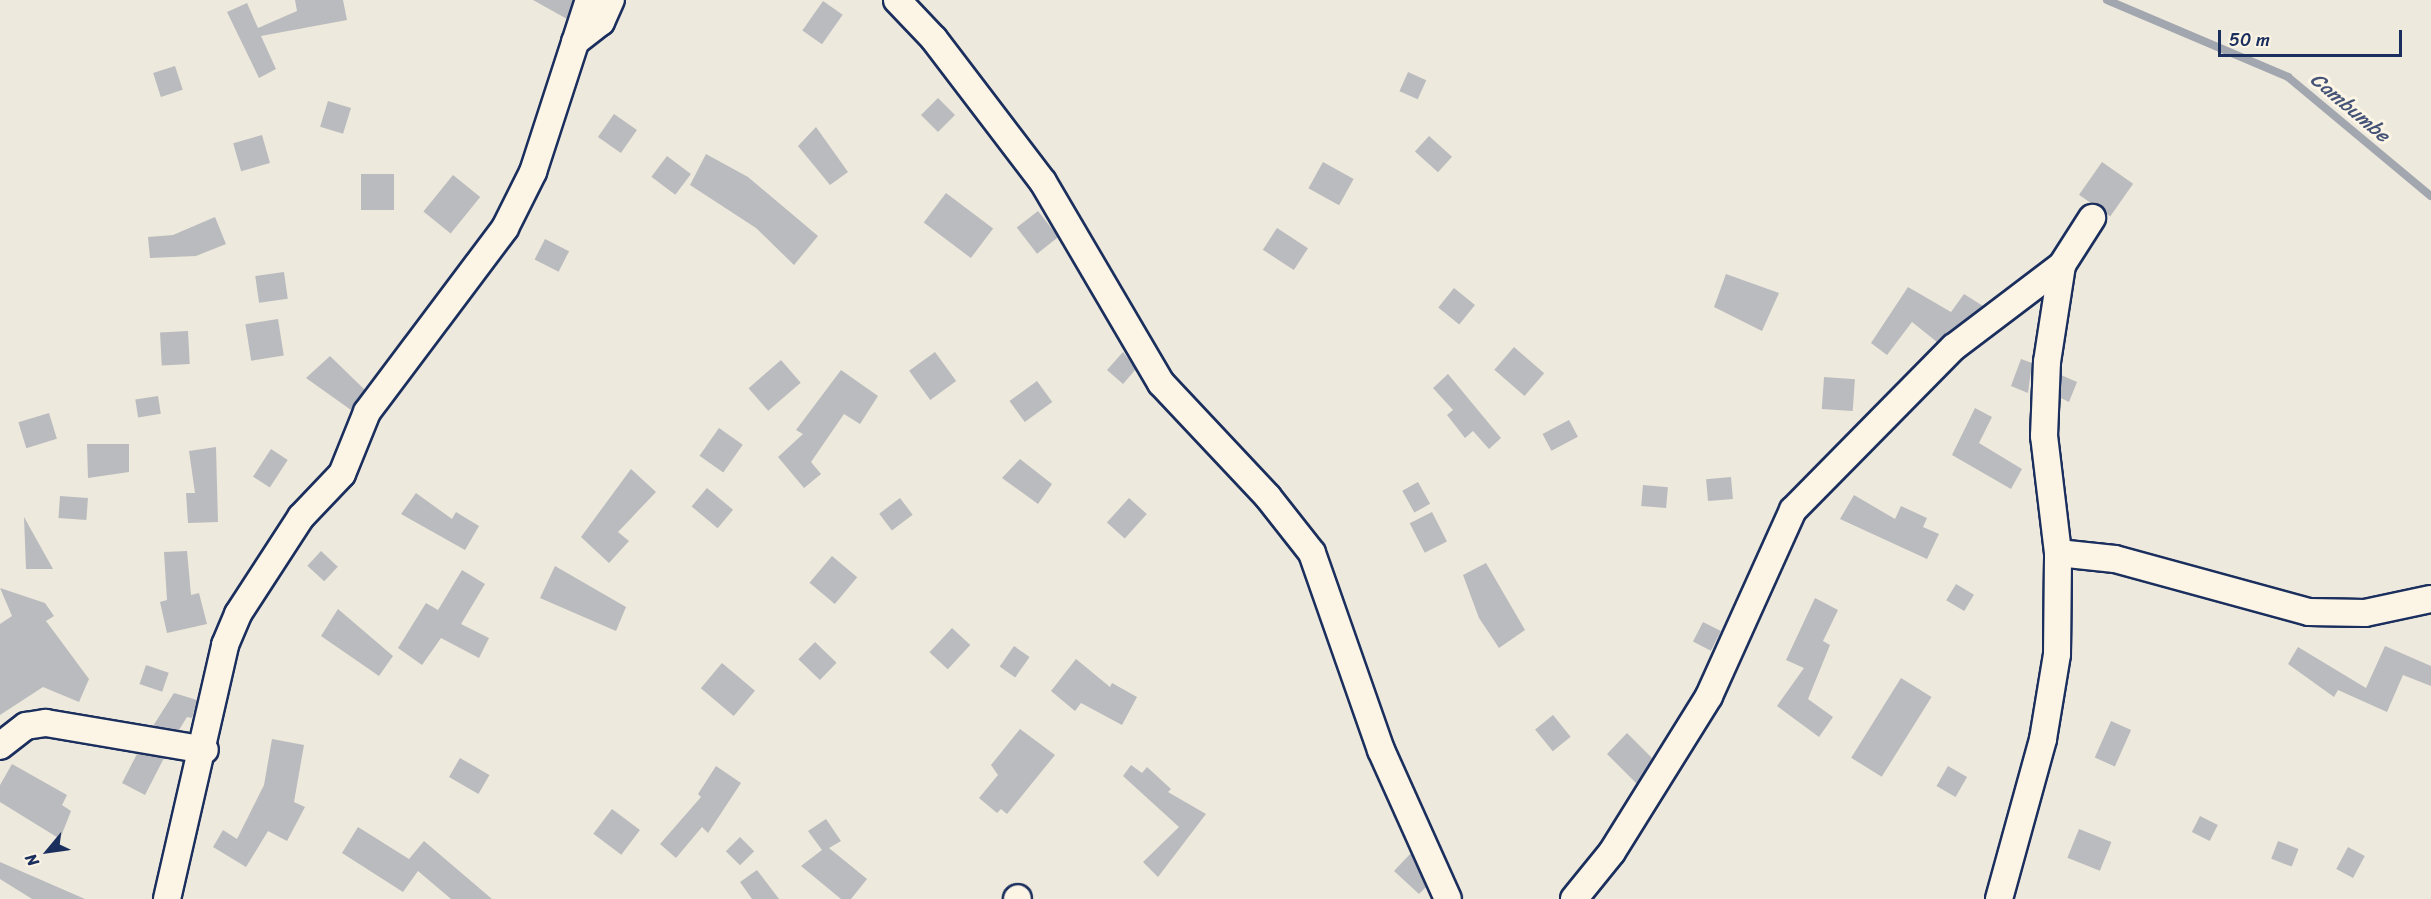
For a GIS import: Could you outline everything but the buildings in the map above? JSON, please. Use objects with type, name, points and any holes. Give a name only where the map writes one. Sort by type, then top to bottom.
[{"type":"street","points":[[167,899],[205,750],[225,645],[238,614],[300,518],[342,474],[367,412],[505,228],[533,172],[589,0]]},
{"type":"street","points":[[575,42],[601,22],[611,0]]},
{"type":"street","points":[[897,0],[934,39],[1043,182],[1161,383],[1268,497],[1312,553],[1381,750],[1448,899]]},
{"type":"street","points":[[917,0],[934,39]]},
{"type":"street","points":[[1574,899],[1612,852],[1709,696],[1793,510],[1954,346],[2062,265],[2092,218]]},
{"type":"street","points":[[1998,899],[2043,739],[2057,654],[2058,553],[2044,436],[2047,362],[2062,265]]},
{"type":"street","points":[[2058,553],[2115,559],[2309,612],[2365,613],[2431,599]]},
{"type":"street","points":[[0,746],[26,726],[46,723],[205,750]]},
{"type":"waterway","name":"Cambumbe","points":[[2107,0],[2288,77],[2431,196]]}]
